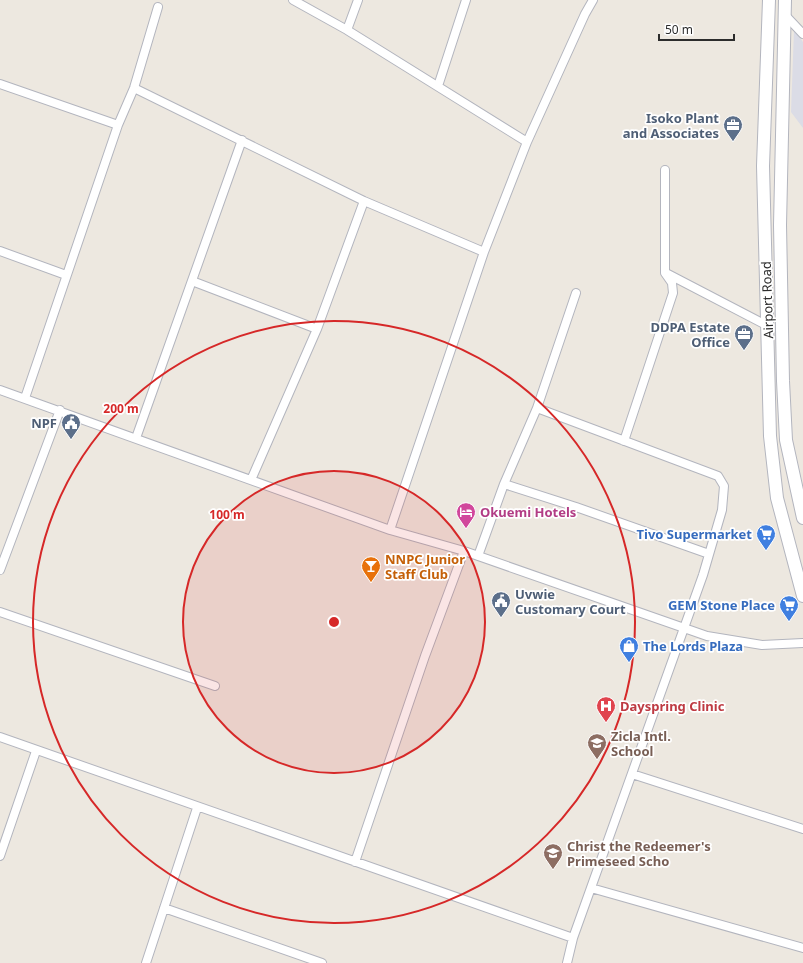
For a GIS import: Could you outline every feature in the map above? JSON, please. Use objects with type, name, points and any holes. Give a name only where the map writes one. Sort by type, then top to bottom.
[{"type":"main road","name":"Airport Road","points":[[769,0],[763,166],[770,436],[777,498],[803,596]]},
{"type":"main road","name":"Airport Road","points":[[785,0],[780,225],[786,440],[803,518]]},
{"type":"main road","points":[[765,225],[780,225]]},
{"type":"street","points":[[293,0],[348,30],[527,142]]},
{"type":"street","points":[[348,30],[358,0]]},
{"type":"street","points":[[438,86],[466,0]]},
{"type":"street","points":[[390,530],[484,252],[527,142],[585,14],[593,0]]},
{"type":"street","points":[[25,398],[118,125],[134,88],[158,7]]},
{"type":"street","points":[[785,15],[803,34]]},
{"type":"street","points":[[0,84],[118,125]]},
{"type":"street","points":[[134,88],[364,201],[484,252]]},
{"type":"street","points":[[136,438],[242,140]]},
{"type":"street","points":[[624,440],[673,293],[672,283],[665,273],[665,170]]},
{"type":"street","points":[[251,480],[317,329],[364,201]]},
{"type":"street","points":[[0,251],[66,275]]},
{"type":"street","points":[[665,273],[768,326]]},
{"type":"street","points":[[192,281],[317,329]]},
{"type":"street","points":[[478,556],[504,484],[537,408],[576,293]]},
{"type":"street","points":[[0,390],[60,410],[390,530],[464,551],[707,636],[762,645],[803,643]]},
{"type":"street","points":[[537,408],[718,476],[724,486],[722,510],[709,554],[573,938],[567,963]]},
{"type":"street","points":[[0,570],[60,410]]},
{"type":"street","points":[[504,484],[576,507],[709,554]]},
{"type":"street","points":[[355,862],[424,656],[464,551]]},
{"type":"street","points":[[0,612],[215,686]]},
{"type":"street","points":[[0,737],[197,808],[573,938]]},
{"type":"street","points":[[0,856],[36,751]]},
{"type":"street","points":[[632,774],[803,829]]},
{"type":"street","points":[[146,963],[197,808]]},
{"type":"street","points":[[591,888],[803,948]]},
{"type":"street","points":[[164,908],[322,963]]},
{"type":"shaded area","points":[[794,30],[803,42],[803,128],[791,112]]},
{"type":"place","name":"Isoko Plant and Associates","points":[[733,142]]},
{"type":"place","name":"DDPA Estate Office","points":[[744,351]]},
{"type":"place","name":"NPF","points":[[71,440]]},
{"type":"place","name":"Okuemi Hotels","points":[[466,529]]},
{"type":"place","name":"Tivo Supermarket","points":[[766,551]]},
{"type":"place","name":"NNPC Junior Staff Club","points":[[371,583]]},
{"type":"place","name":"Uvwie Customary Court","points":[[501,618]]},
{"type":"place","name":"GEM Stone Place","points":[[789,622]]},
{"type":"place","name":"The Lords Plaza","points":[[629,663]]},
{"type":"place","name":"Dayspring Clinic","points":[[606,723]]},
{"type":"place","name":"Zicla Intl. School","points":[[597,760]]},
{"type":"place","name":"Christ the Redeemer's Primeseed Scho","points":[[553,870]]}]
